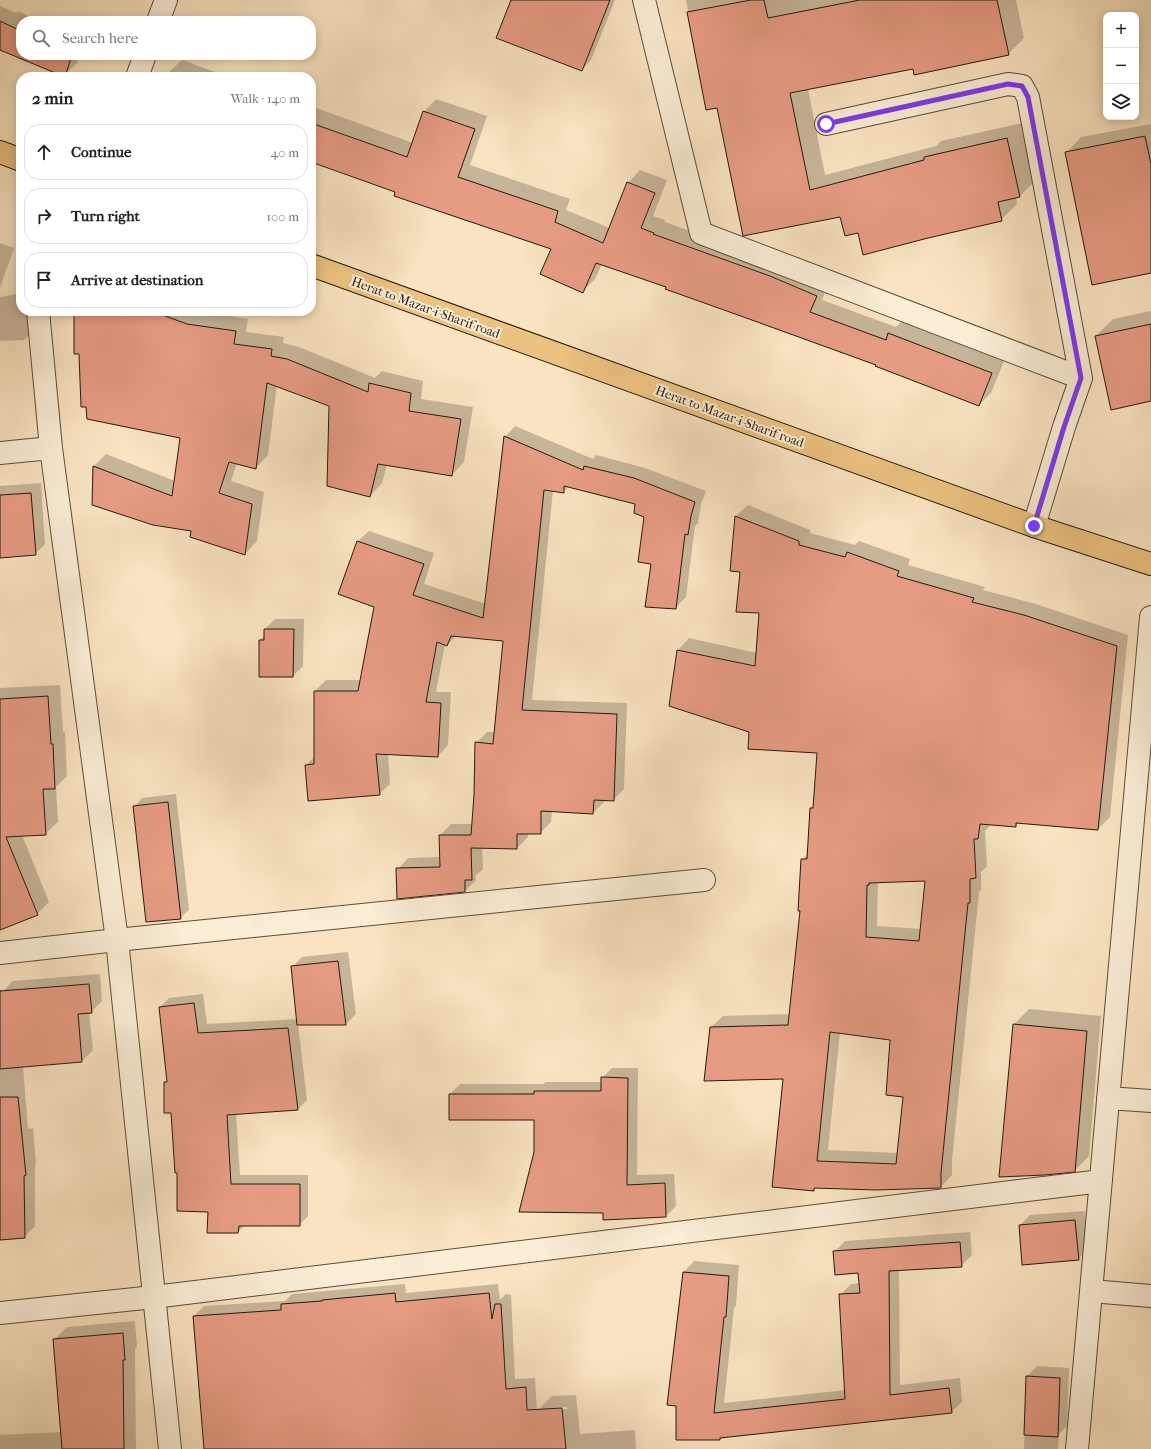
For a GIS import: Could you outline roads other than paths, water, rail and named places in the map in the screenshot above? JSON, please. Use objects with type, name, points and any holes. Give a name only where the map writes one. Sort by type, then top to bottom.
[{"type":"highway","points":[[0,152],[16,158]]},
{"type":"highway","name":"Herat to Mazar-i-Sharif road","points":[[316,268],[1034,526],[1151,564]]},
{"type":"street","points":[[160,16],[166,0]]},
{"type":"street","points":[[644,0],[701,233],[1081,378]]},
{"type":"street","points":[[139,72],[143,60]]},
{"type":"street","points":[[826,124],[1008,84],[1022,86],[1028,97],[1081,378],[1064,427],[1034,526]]},
{"type":"street","points":[[38,316],[51,448],[117,940],[170,1449]]},
{"type":"street","points":[[0,453],[51,448]]},
{"type":"street","points":[[1077,1449],[1151,617]]},
{"type":"street","points":[[0,953],[704,880]]},
{"type":"street","points":[[1108,1098],[1151,1101]]},
{"type":"street","points":[[0,1313],[154,1297],[1101,1181]]},
{"type":"street","points":[[1091,1291],[1151,1296]]}]
